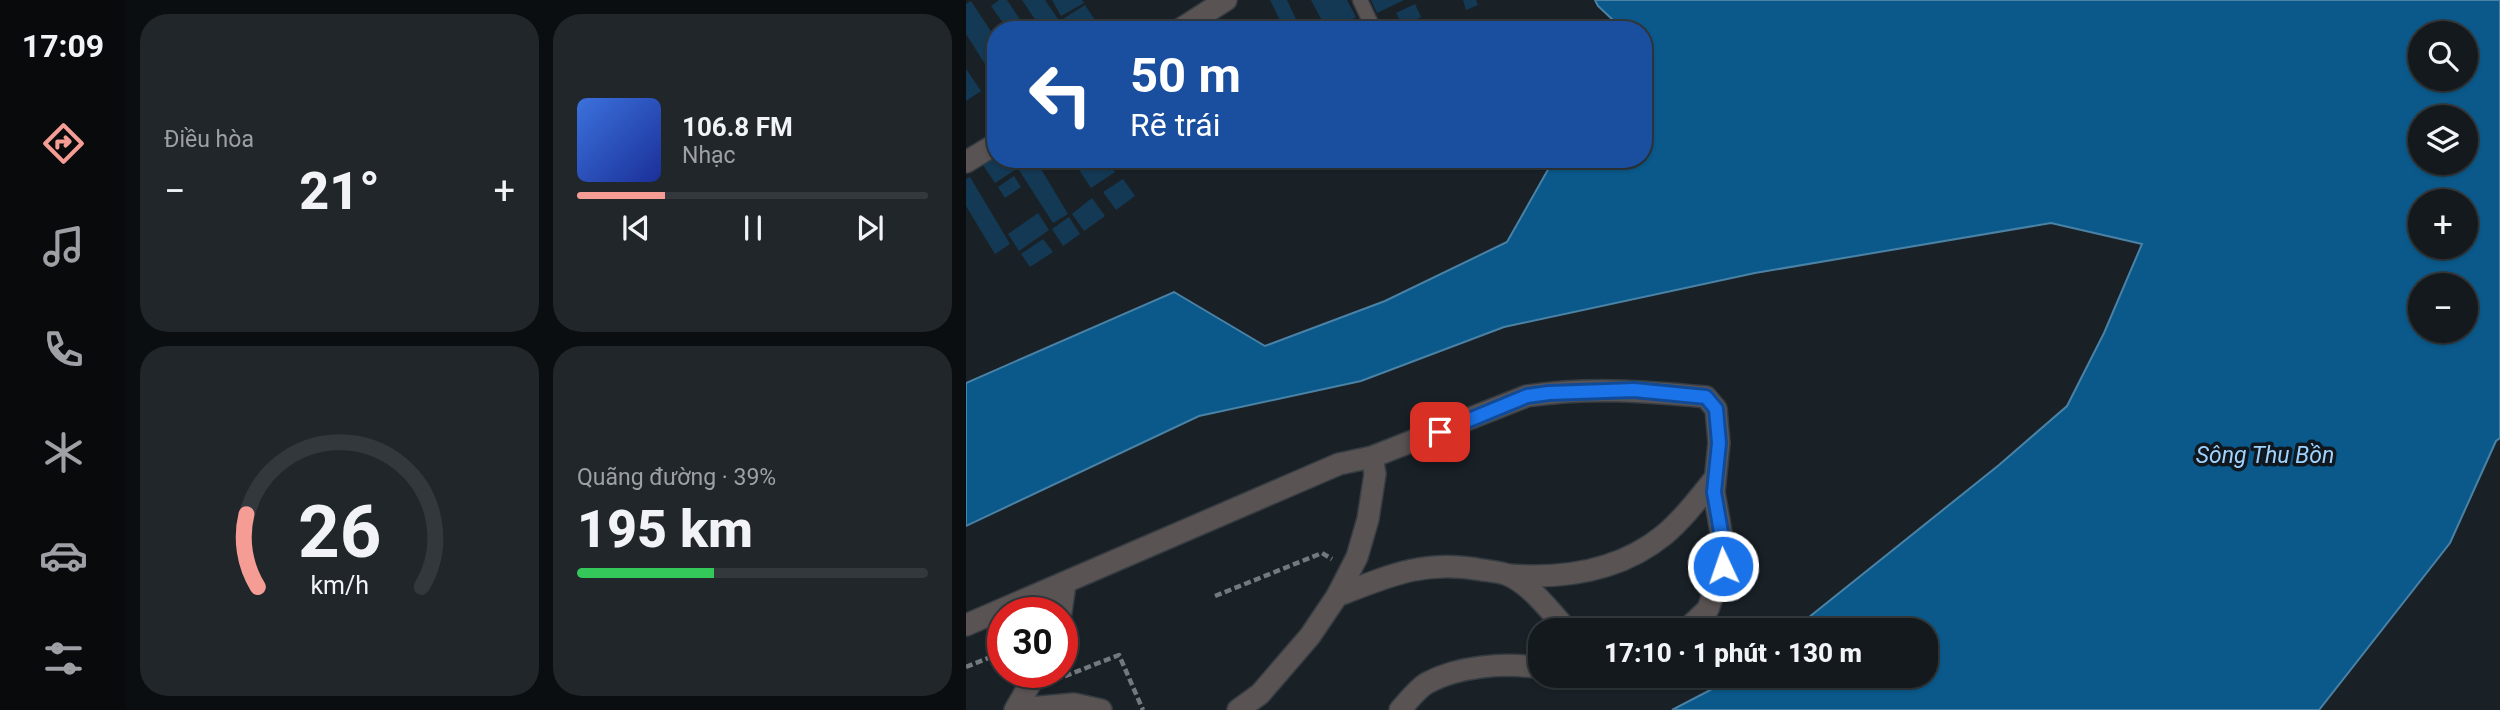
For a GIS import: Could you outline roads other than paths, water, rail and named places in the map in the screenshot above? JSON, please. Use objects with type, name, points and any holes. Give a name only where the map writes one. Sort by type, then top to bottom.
[{"type":"street","points":[[1193,21],[1226,0]]},
{"type":"street","points":[[966,162],[987,149]]},
{"type":"street","points":[[966,625],[1339,464],[1372,457],[1527,396],[1634,390],[1706,397],[1716,409],[1719,443],[1714,492],[1721,532],[1723,566],[1708,609],[1699,618]]},
{"type":"street","points":[[1238,710],[1260,694],[1310,636],[1337,596],[1357,557],[1368,519],[1375,474],[1372,457]]},
{"type":"street","points":[[1337,596],[1407,570],[1454,567],[1536,577],[1567,575],[1620,562],[1662,536],[1679,521],[1715,478]]},
{"type":"street","points":[[1509,575],[1547,606],[1557,618]]},
{"type":"street","points":[[1063,597],[1065,584]]},
{"type":"street","points":[[1400,710],[1425,684],[1459,669],[1528,666]]},
{"type":"street","points":[[1016,709],[1034,688]]},
{"type":"street","points":[[1016,709],[1074,704],[1101,710]]},
{"type":"lane","points":[[1360,0],[1370,21]]},
{"type":"water","name":"Sông Thu Bồn","points":[[1595,0],[2500,0],[2500,438],[2496,441],[2450,543],[2319,710],[1672,710],[1714,688],[1938,688],[1938,618],[1808,618],[1999,465],[2067,406],[2104,333],[2142,244],[2051,223],[1755,273],[1504,327],[1361,381],[1199,416],[966,526],[966,383],[1174,292],[1265,346],[1385,301],[1507,242],[1549,168],[1652,168],[1652,21],[1614,21]]}]
